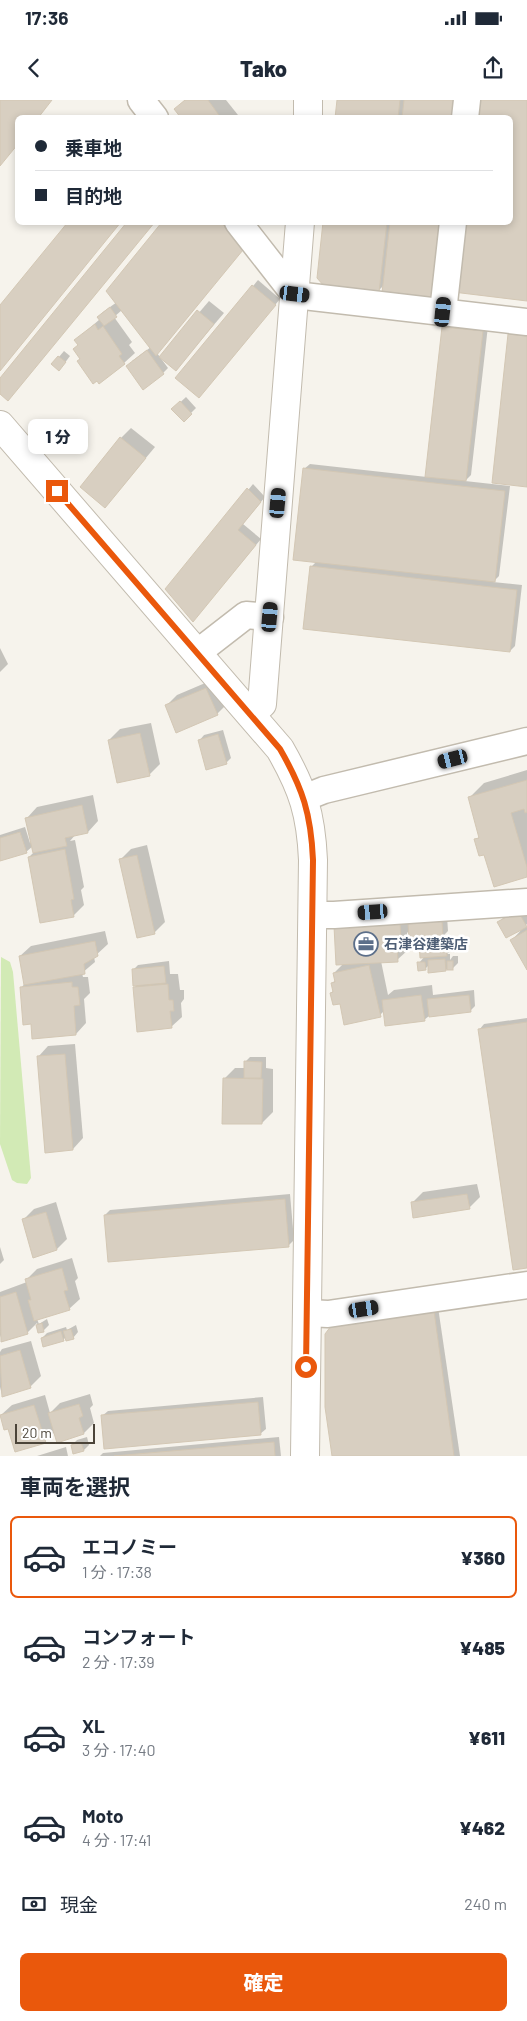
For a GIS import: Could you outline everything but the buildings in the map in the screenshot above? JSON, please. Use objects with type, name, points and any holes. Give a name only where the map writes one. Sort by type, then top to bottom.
[{"type":"street","points":[[141,100],[153,115]]},
{"type":"street","points":[[308,100],[308,115]]},
{"type":"street","points":[[465,115],[467,100]]},
{"type":"street","points":[[240,225],[295,294],[527,322]]},
{"type":"street","points":[[250,714],[262,704],[300,225]]},
{"type":"street","points":[[443,312],[453,225]]},
{"type":"street","points":[[0,425],[280,749],[295,774],[304,798],[312,830],[304,1456]]},
{"type":"street","points":[[198,654],[246,615],[270,617]]},
{"type":"street","points":[[304,798],[324,790],[527,741]]},
{"type":"street","points":[[312,915],[527,902]]},
{"type":"street","points":[[307,1314],[328,1314],[527,1285]]},
{"type":"green space","points":[[1,957],[10,962],[13,972],[31,1178],[27,1184],[17,1183],[12,1180],[0,1144]]},
{"type":"place","name":"石津谷建築店","points":[[366,944]]},
{"type":"route","points":[[57,491],[280,749],[295,774],[306,802],[312,830],[313,860],[306,1367]]}]
